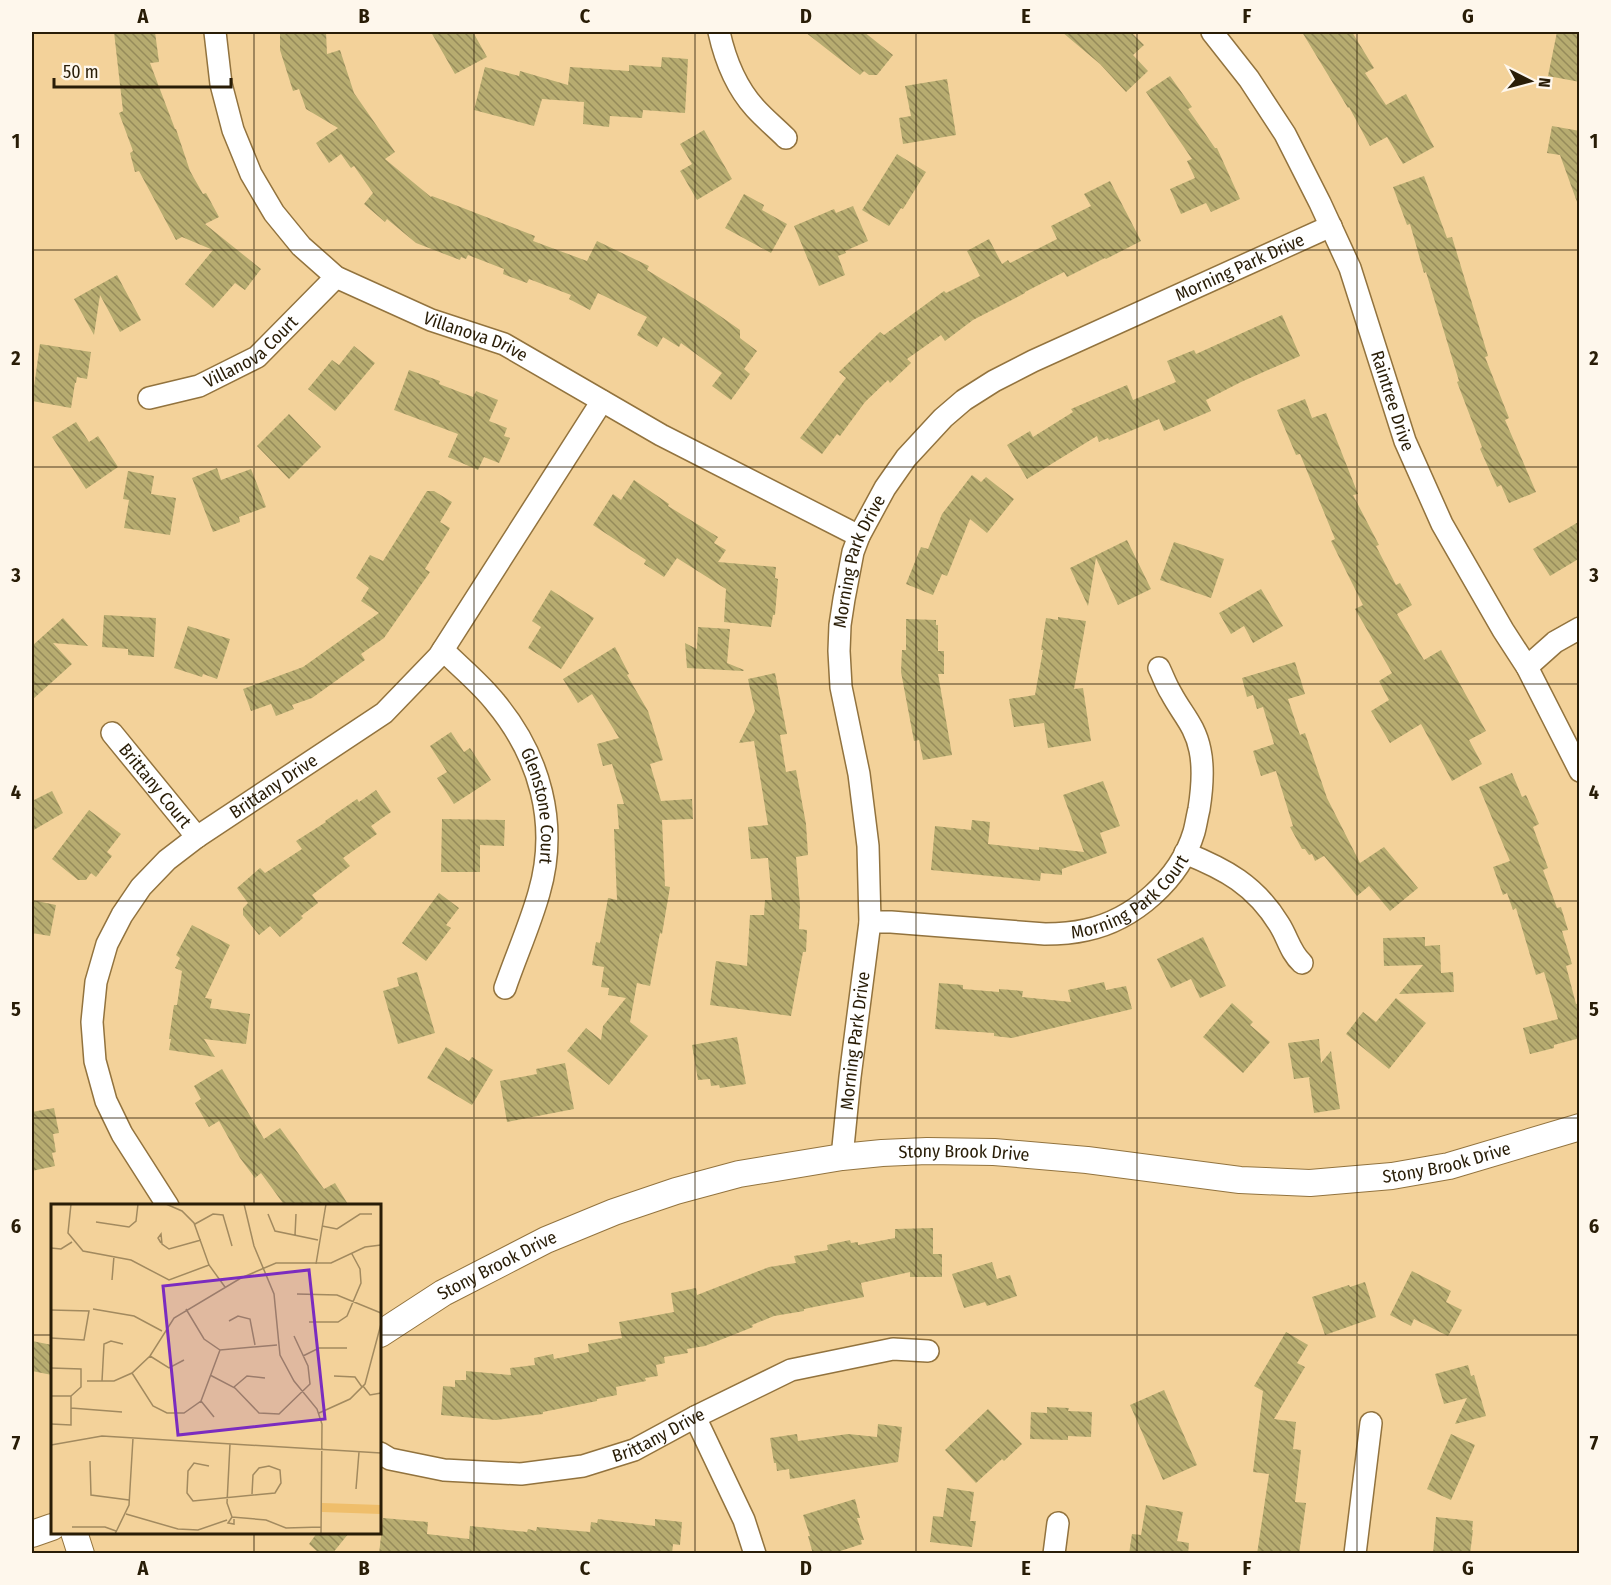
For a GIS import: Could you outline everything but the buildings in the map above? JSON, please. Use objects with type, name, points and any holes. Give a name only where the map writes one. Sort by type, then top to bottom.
[{"type":"street","name":"Villanova Drive","points":[[215,32],[220,84],[233,130],[251,174],[274,213],[301,246],[336,277],[431,320],[504,344],[661,435],[859,536]]},
{"type":"street","points":[[719,32],[729,64],[742,92],[786,138]]},
{"type":"street","name":"Raintree Drive","points":[[1212,32],[1249,79],[1285,134],[1331,226],[1350,268],[1405,441],[1442,524],[1527,667],[1580,771]]},
{"type":"street","name":"Morning Park Drive","points":[[842,1157],[870,922],[868,846],[859,774],[842,687],[839,651],[844,598],[853,552],[859,536],[885,488],[906,458],[943,418],[964,400],[1033,361],[1331,226]]},
{"type":"street","name":"Villanova Court","points":[[149,398],[200,386],[257,357],[336,277]]},
{"type":"street","name":"Brittany Drive","points":[[164,1204],[122,1134],[106,1101],[95,1061],[92,1022],[96,982],[108,944],[122,915],[141,887],[167,860],[197,837],[384,713],[443,650],[602,401]]},
{"type":"street","points":[[1527,667],[1556,642],[1580,628]]},
{"type":"street","name":"Glenstone Court","points":[[443,650],[494,700],[516,729],[534,764],[544,799],[547,831],[545,864],[539,893],[505,988]]},
{"type":"street","name":"Morning Park Court","points":[[870,922],[1066,934],[1088,930],[1124,916],[1150,897],[1170,878],[1195,831],[1201,799],[1202,775],[1197,740],[1188,718],[1171,694],[1159,668]]},
{"type":"street","name":"Brittany Court","points":[[112,734],[197,837]]},
{"type":"street","points":[[1185,852],[1217,866],[1239,879],[1257,894],[1284,931],[1293,954],[1302,963]]},
{"type":"street","name":"Stony Brook Drive","points":[[381,1333],[443,1293],[546,1240],[614,1212],[676,1191],[739,1174],[842,1157],[927,1151],[994,1152],[1087,1160],[1240,1180],[1310,1184],[1392,1176],[1449,1166],[1580,1127]]},
{"type":"street","name":"Brittany Drive","points":[[381,1454],[390,1459],[444,1470],[522,1474],[583,1466],[634,1450],[695,1417],[792,1370],[894,1349],[928,1351]]},
{"type":"street","points":[[695,1417],[744,1520],[755,1554]]},
{"type":"street","points":[[1355,1554],[1371,1423]]},
{"type":"street","points":[[1054,1554],[1058,1523]]},
{"type":"street","points":[[32,1534],[51,1527]]},
{"type":"street","points":[[74,1534],[81,1554]]}]
